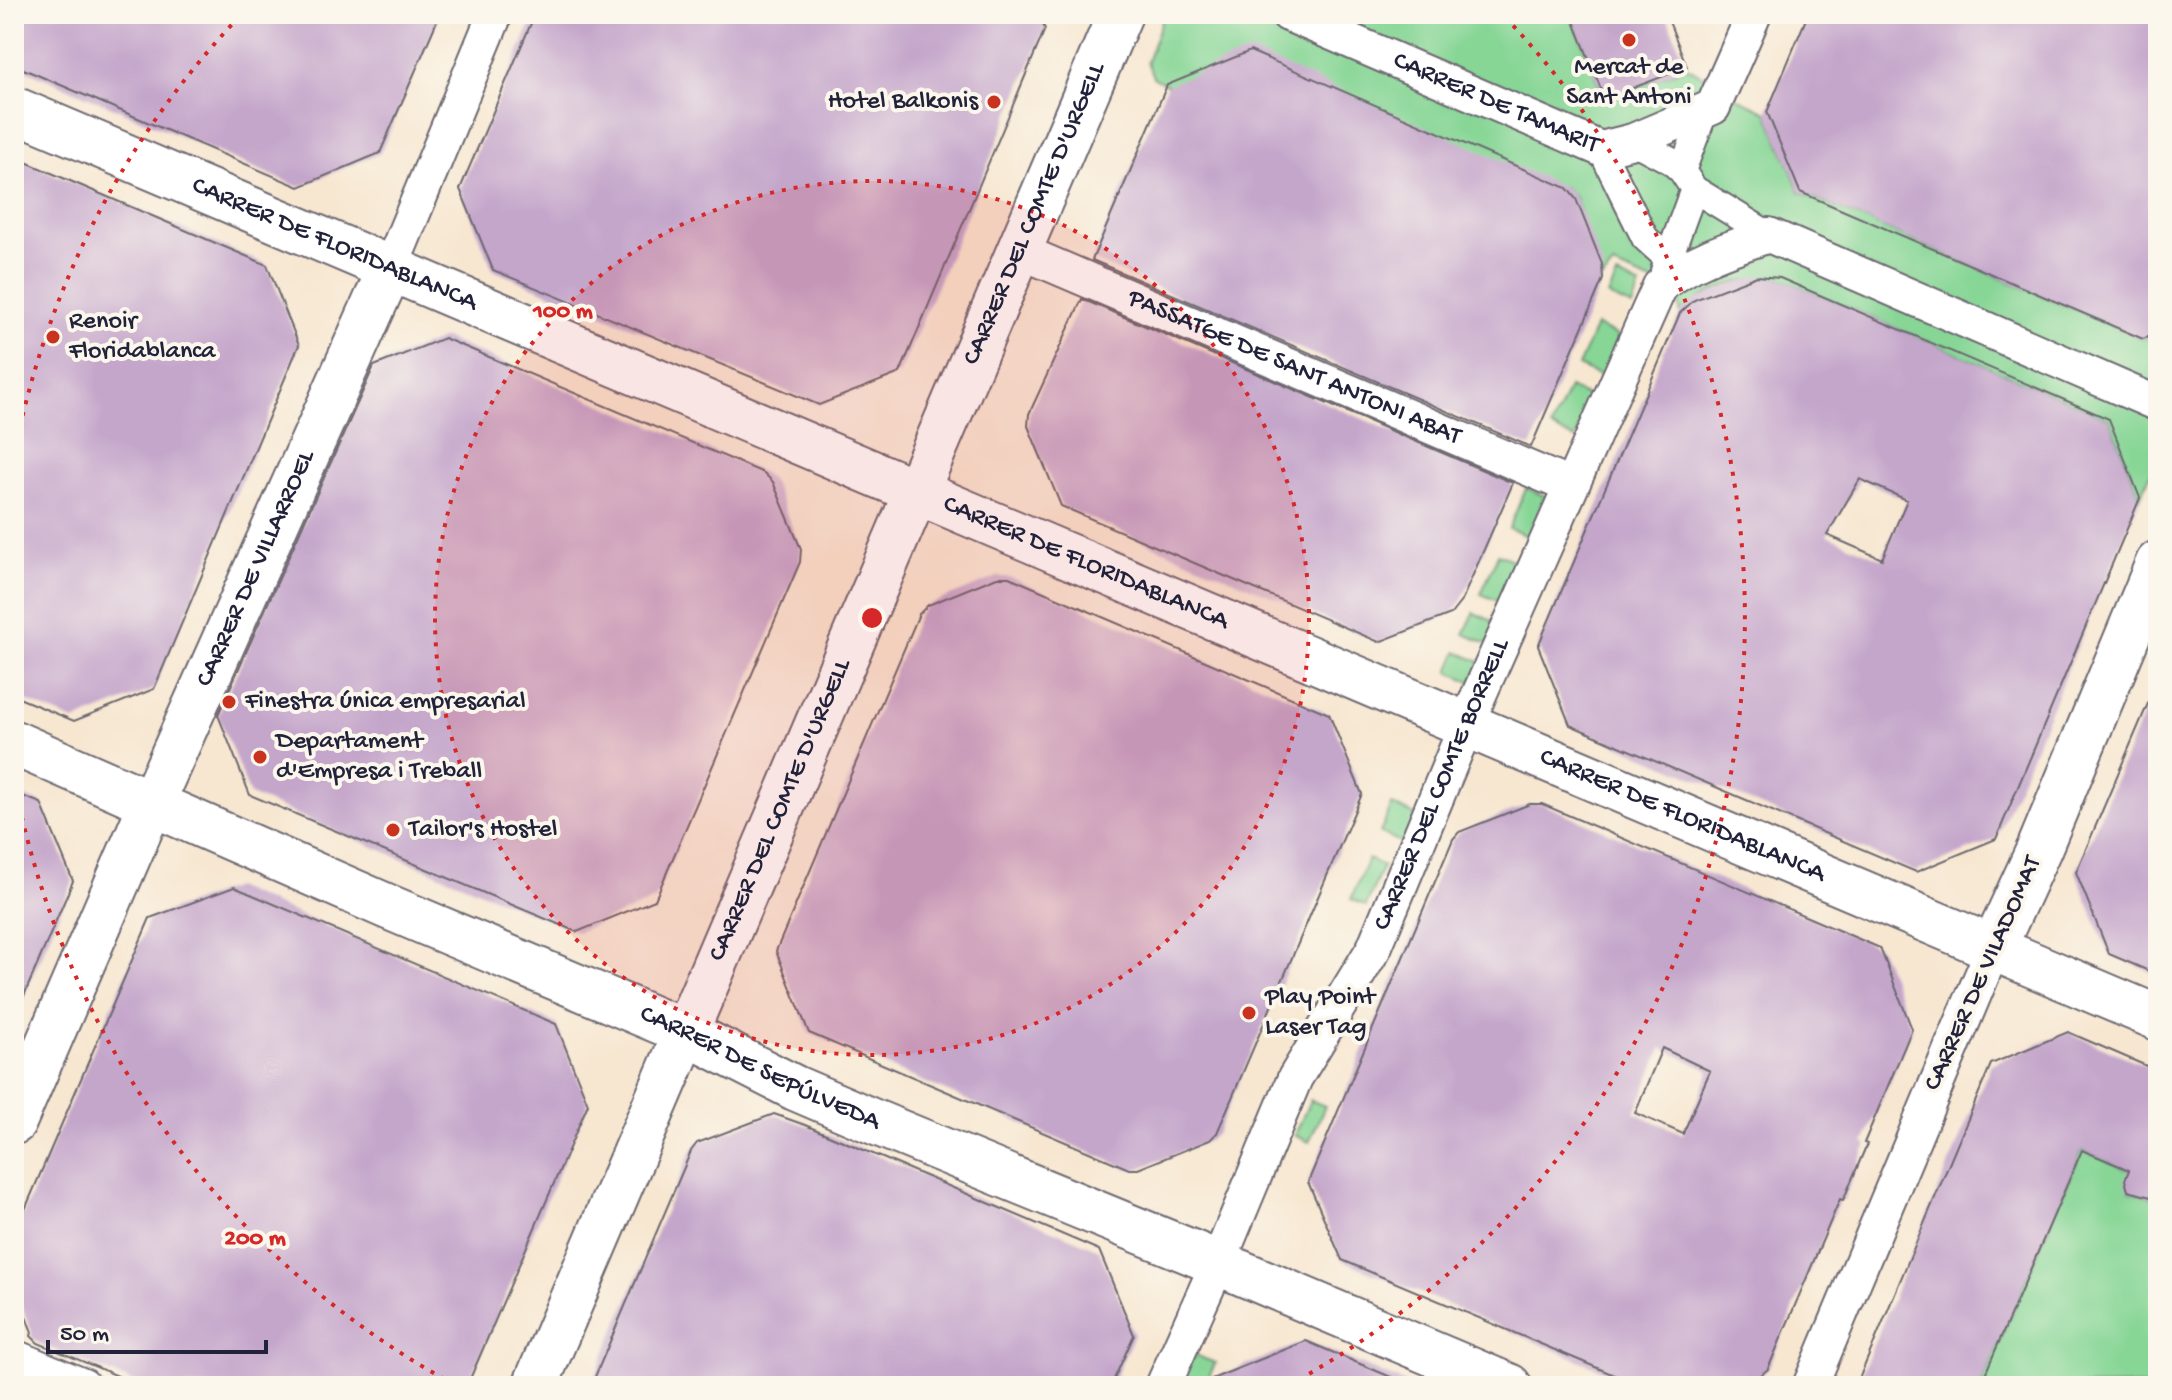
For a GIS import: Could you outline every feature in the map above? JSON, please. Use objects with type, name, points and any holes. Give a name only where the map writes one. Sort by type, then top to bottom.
[{"type":"street","name":"CARRER DE VILLARROEL","points":[[14,1122],[152,802],[390,269],[495,14]]},
{"type":"street","name":"CARRER DEL COMTE D'URGELL","points":[[535,1386],[1120,14]]},
{"type":"street","name":"CARRER DE TAMARIT","points":[[1288,14],[1617,145],[1705,110]]},
{"type":"street","points":[[1664,272],[1705,110],[1713,107],[1754,14]]},
{"type":"street","name":"CARRER DE FLORIDABLANCA","points":[[14,109],[2158,1018]]},
{"type":"street","points":[[1617,145],[1671,161],[1688,180],[1769,235],[2158,404]]},
{"type":"street","points":[[1617,145],[1645,238],[1664,272],[1671,277],[1714,254],[1769,235]]},
{"type":"street","name":"PASSATGE DE SANT ANTONI ABAT","points":[[1020,251],[1570,486]]},
{"type":"street","name":"CARRER DEL COMTE BORRELL","points":[[1163,1386],[1295,1078],[1374,948],[1466,725],[1664,272]]},
{"type":"street","name":"CARRER DE VILADOMAT","points":[[1810,1386],[2158,563]]},
{"type":"street","name":"CARRER DE SEPÚLVEDA","points":[[14,743],[386,906],[685,1032],[795,1088],[1509,1386]]},
{"type":"street","points":[[14,1357],[83,1386]]},
{"type":"green space","points":[[1164,14],[1571,14],[1605,99],[1687,67],[1723,87],[1731,95],[1767,112],[1800,192],[2143,339],[2158,333],[2158,456],[2140,498],[2109,419],[1779,278],[1753,279],[1726,286],[1701,297],[1680,313],[1679,293],[1613,266],[1603,279],[1576,199],[1566,188],[1167,85],[1153,77],[1147,62]]},
{"type":"green space","points":[[1617,276],[1640,286],[1632,307],[1608,296]]},
{"type":"green space","points":[[1596,326],[1619,336],[1602,377],[1578,366]]},
{"type":"green space","points":[[1569,388],[1592,398],[1575,439],[1551,428]]},
{"type":"green space","points":[[1526,488],[1549,498],[1532,539],[1509,528]]},
{"type":"green space","points":[[1498,554],[1522,564],[1505,604],[1481,594]]},
{"type":"green space","points":[[1474,613],[1497,623],[1488,644],[1464,634]]},
{"type":"green space","points":[[1457,652],[1481,662],[1472,682],[1449,672]]},
{"type":"green space","points":[[1392,805],[1416,815],[1405,844],[1380,833]]},
{"type":"green space","points":[[1368,859],[1383,866],[1366,906],[1351,899]]},
{"type":"green space","points":[[1310,1100],[1325,1106],[1309,1142],[1295,1135]]},
{"type":"green space","points":[[2082,1150],[2129,1170],[2129,1191],[2158,1199],[2158,1386],[1980,1386]]},
{"type":"green space","points":[[1190,1353],[1215,1363],[1205,1386],[1177,1386]]},
{"type":"building","points":[[14,14],[440,14],[380,153],[299,187],[14,65]]},
{"type":"building","points":[[535,14],[1038,14],[1045,29],[900,373],[819,405],[493,270],[460,189]]},
{"type":"building","name":"Mercat de Sant Antoni","points":[[1571,14],[1666,14],[1687,67],[1605,99]]},
{"type":"building","points":[[1808,14],[2158,14],[2158,333],[2143,339],[1800,192],[1767,112]]},
{"type":"building","points":[[1250,51],[1567,188],[1576,199],[1602,264],[1603,279],[1531,447],[1092,260],[1167,85]]},
{"type":"building","points":[[14,157],[267,265],[299,345],[154,689],[74,721],[14,696]]},
{"type":"building","points":[[1757,276],[1780,278],[2109,419],[2140,498],[1996,839],[1916,872],[1570,725],[1538,646],[1680,313],[1694,300]],"holes":[[[1860,479],[1907,500],[1882,559],[1827,535]]]},
{"type":"building","points":[[1082,299],[1513,483],[1462,600],[1451,614],[1379,642],[1061,506],[1028,426],[1029,414]]},
{"type":"building","points":[[444,338],[764,473],[773,482],[801,549],[800,562],[655,900],[577,932],[250,795],[218,715],[374,366]]},
{"type":"building","points":[[997,577],[1009,577],[1329,714],[1362,794],[1217,1133],[1210,1140],[1138,1169],[1129,1169],[809,1033],[776,951],[919,614],[928,605]]},
{"type":"building","points":[[2158,680],[2158,975],[2109,954],[2076,872]]},
{"type":"building","points":[[14,793],[41,803],[73,881],[14,1019]]},
{"type":"building","points":[[1530,804],[1542,804],[1880,948],[1912,1029],[1845,1196],[1843,1200],[1840,1199],[1768,1369],[1760,1376],[1734,1386],[1640,1386],[1342,1260],[1308,1182],[1453,839],[1459,832]],"holes":[[[1662,1048],[1710,1071],[1683,1134],[1635,1113]]]},
{"type":"building","points":[[234,887],[556,1024],[588,1104],[467,1386],[142,1386],[38,1343],[31,1336],[14,1287],[14,1235],[150,918]]},
{"type":"building","points":[[2068,1032],[2158,1071],[2158,1199],[2128,1191],[2125,1180],[2129,1170],[2082,1150],[1980,1386],[1856,1386],[1991,1064]]},
{"type":"building","points":[[774,1114],[1099,1250],[1134,1335],[1111,1386],[591,1386],[691,1151],[697,1143]]},
{"type":"building","points":[[1306,1341],[1412,1386],[1197,1386],[1197,1385]]},
{"type":"place","name":"Mercat de Sant Antoni","points":[[1629,40]]},
{"type":"place","name":"Hotel Balkonis","points":[[994,102]]},
{"type":"place","name":"Renoir Floridablanca","points":[[53,337]]},
{"type":"place","name":"Finestra única empresarial","points":[[229,702]]},
{"type":"place","name":"Departament d'Empresa i Treball","points":[[260,757]]},
{"type":"place","name":"Tailor's Hostel","points":[[393,830]]},
{"type":"place","name":"Play Point Laser Tag","points":[[1249,1013]]}]
